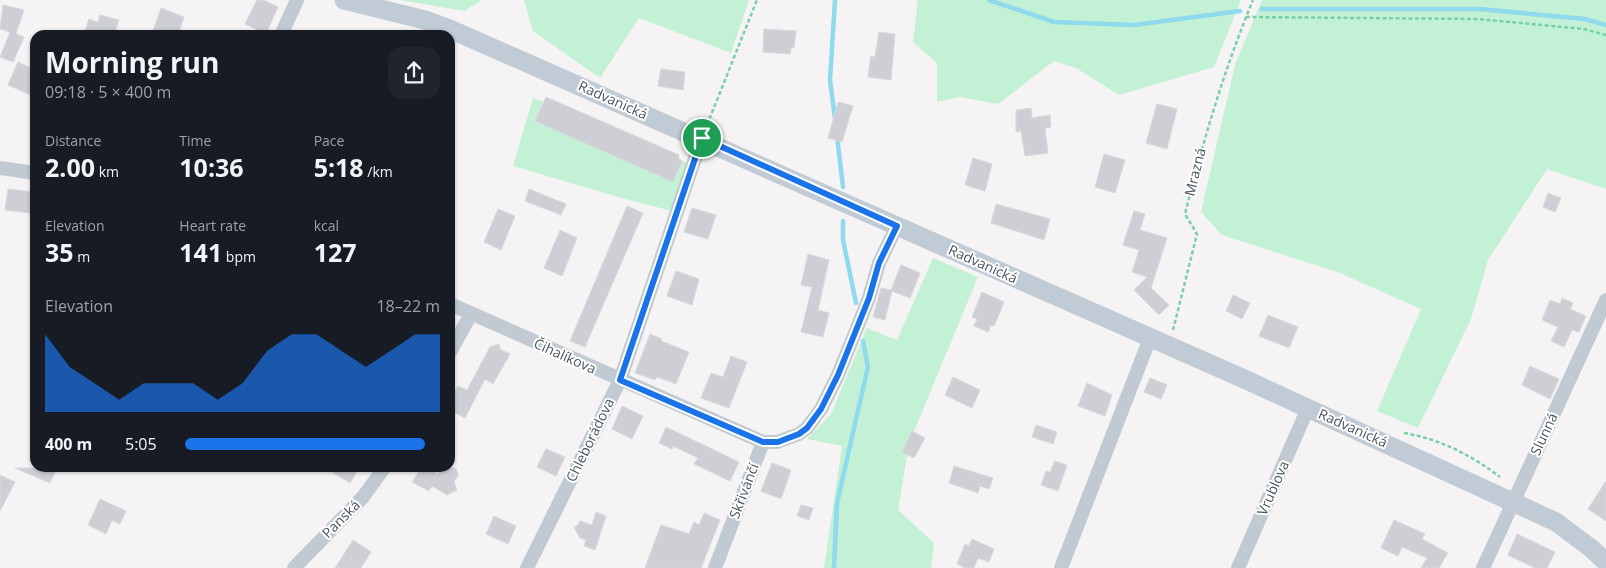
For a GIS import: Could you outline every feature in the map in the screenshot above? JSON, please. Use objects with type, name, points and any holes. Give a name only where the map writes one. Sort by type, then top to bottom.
[{"type":"street","points":[[283,30],[297,0]]},
{"type":"street","name":"Radvanická","points":[[344,0],[425,20],[452,30]]},
{"type":"street","name":"Radvanická","points":[[455,31],[702,138],[1308,408],[1516,495],[1567,529],[1606,562]]},
{"type":"street","name":"Chleborádova","points":[[527,568],[620,380],[702,138]]},
{"type":"street","points":[[0,168],[30,172]]},
{"type":"street","points":[[763,442],[778,442],[799,434],[807,428],[821,409],[838,375],[869,298],[879,263],[897,226]]},
{"type":"street","name":"Slunná","points":[[1483,568],[1606,300]]},
{"type":"street","name":"Čihalíkova","points":[[455,306],[763,442]]},
{"type":"street","points":[[455,343],[471,314]]},
{"type":"street","points":[[1061,568],[1150,338]]},
{"type":"street","name":"Vrublova","points":[[1238,568],[1308,408]]},
{"type":"street","name":"Skřivánčí","points":[[715,568],[763,442]]},
{"type":"street","name":"Panská","points":[[294,568],[363,497],[381,472]]},
{"type":"path","points":[[702,138],[757,0]]},
{"type":"path","name":"Mrazná","points":[[1169,346],[1197,234],[1185,214],[1200,149],[1226,67],[1253,0]]},
{"type":"path","points":[[1246,18],[1478,19],[1584,29],[1606,35]]},
{"type":"path","points":[[1400,432],[1425,437],[1473,456],[1516,495]]},
{"type":"green space","points":[[400,0],[482,0],[464,11]]},
{"type":"green space","points":[[524,0],[749,0],[731,53],[639,18],[600,78],[533,31]]},
{"type":"green space","points":[[916,0],[1241,0],[1214,67],[1119,95],[1076,68],[1054,61],[998,104],[960,97],[937,102],[937,63],[913,42],[918,1]]},
{"type":"green space","points":[[1262,0],[1606,0],[1606,189],[1547,169],[1488,260],[1471,319],[1418,428],[1377,411],[1421,309],[1340,273],[1222,235],[1201,212],[1235,65]]},
{"type":"green space","points":[[533,98],[544,102],[536,121],[672,182],[682,161],[690,164],[672,211],[513,166]]},
{"type":"green space","points":[[933,258],[978,277],[909,443],[898,510],[934,543],[931,568],[824,568],[842,446],[807,439],[831,414],[867,328],[897,340]]},
{"type":"building","points":[[257,0],[263,0],[278,7],[268,30],[258,30],[245,24]]},
{"type":"building","points":[[3,5],[24,10],[16,34],[24,37],[13,62],[0,57],[10,32],[0,29]]},
{"type":"building","points":[[161,8],[184,17],[180,30],[153,30]]},
{"type":"building","points":[[100,15],[119,20],[116,30],[85,30],[89,19],[98,22]]},
{"type":"building","points":[[764,29],[796,31],[794,48],[791,48],[790,54],[763,52]]},
{"type":"building","points":[[879,32],[895,34],[891,80],[868,77],[871,56],[875,57]]},
{"type":"building","points":[[18,62],[30,68],[30,95],[8,85]]},
{"type":"building","points":[[661,69],[685,72],[683,90],[658,86]]},
{"type":"building","points":[[546,97],[679,155],[678,158],[682,161],[673,182],[535,121]]},
{"type":"building","points":[[838,102],[853,106],[842,142],[828,138]]},
{"type":"building","points":[[1157,104],[1177,109],[1167,149],[1146,143]]},
{"type":"building","points":[[1031,108],[1032,118],[1050,115],[1051,127],[1045,128],[1048,153],[1025,156],[1021,131],[1016,132],[1016,110]]},
{"type":"building","points":[[1104,154],[1125,160],[1115,193],[1095,187]]},
{"type":"building","points":[[973,158],[992,164],[985,191],[965,185]]},
{"type":"building","points":[[8,189],[30,192],[30,213],[5,210]]},
{"type":"building","points":[[529,189],[566,204],[561,215],[525,201]]},
{"type":"building","points":[[1548,193],[1561,198],[1555,212],[1543,207]]},
{"type":"building","points":[[996,204],[1050,219],[1044,240],[991,223]]},
{"type":"building","points":[[627,206],[643,213],[585,347],[570,341]]},
{"type":"building","points":[[692,208],[716,215],[708,239],[684,232]]},
{"type":"building","points":[[498,209],[515,216],[501,250],[484,242]]},
{"type":"building","points":[[1134,211],[1145,214],[1140,230],[1167,238],[1151,288],[1169,305],[1159,315],[1134,290],[1147,277],[1132,272],[1139,250],[1123,245]]},
{"type":"building","points":[[560,230],[577,238],[562,276],[544,268]]},
{"type":"building","points":[[808,254],[829,260],[818,310],[829,313],[823,337],[801,332],[812,287],[801,285]]},
{"type":"building","points":[[901,265],[920,273],[910,298],[892,291],[885,320],[873,317],[881,288],[891,290]]},
{"type":"building","points":[[676,271],[699,279],[692,305],[667,296]]},
{"type":"building","points":[[982,292],[1004,302],[994,326],[991,325],[988,332],[974,326],[977,319],[972,317]]},
{"type":"building","points":[[1233,295],[1250,303],[1242,319],[1226,311]]},
{"type":"building","points":[[1562,298],[1573,303],[1570,309],[1586,316],[1579,332],[1572,330],[1564,347],[1551,341],[1558,327],[1542,320],[1550,300],[1560,304]]},
{"type":"building","points":[[1268,315],[1298,327],[1289,348],[1259,336]]},
{"type":"building","points":[[650,334],[662,339],[661,341],[689,352],[676,384],[657,377],[655,380],[635,373]]},
{"type":"building","points":[[499,344],[500,349],[510,354],[493,384],[485,379],[465,418],[455,413],[455,391],[458,386],[467,390],[490,347]]},
{"type":"building","points":[[731,356],[747,362],[729,408],[701,398],[711,373],[723,377]]},
{"type":"building","points":[[1530,366],[1559,379],[1550,399],[1522,385]]},
{"type":"building","points":[[953,377],[980,390],[972,408],[945,395]]},
{"type":"building","points":[[1150,378],[1167,385],[1161,399],[1144,392]]},
{"type":"building","points":[[1087,383],[1112,395],[1105,416],[1078,406]]},
{"type":"building","points":[[622,406],[643,416],[632,439],[612,429]]},
{"type":"building","points":[[1036,425],[1057,432],[1053,444],[1032,437]]},
{"type":"building","points":[[666,427],[739,462],[730,481],[694,464],[698,458],[673,446],[672,449],[659,443]]},
{"type":"building","points":[[912,431],[925,438],[914,458],[902,452]]},
{"type":"building","points":[[546,449],[565,457],[556,476],[537,467]]},
{"type":"building","points":[[1055,461],[1067,465],[1058,491],[1041,485],[1046,471],[1050,472]]},
{"type":"building","points":[[772,463],[791,470],[781,499],[761,491]]},
{"type":"building","points":[[954,466],[993,478],[989,489],[980,486],[978,493],[949,483]]},
{"type":"building","points":[[15,468],[30,468],[30,472],[55,472],[50,483]]},
{"type":"building","points":[[456,468],[458,475],[454,482],[457,490],[447,495],[432,486],[429,491],[412,482],[418,472],[435,472],[438,474],[439,472],[455,472]]},
{"type":"building","points":[[332,472],[357,472],[350,483]]},
{"type":"building","points":[[0,475],[15,482],[0,511]]},
{"type":"building","points":[[1606,481],[1606,521],[1588,509]]},
{"type":"building","points":[[100,499],[126,511],[120,524],[112,520],[106,534],[88,525]]},
{"type":"building","points":[[801,505],[813,508],[809,520],[797,516]]},
{"type":"building","points":[[596,512],[606,516],[595,550],[584,546],[586,540],[580,538],[574,527],[580,521],[592,525]]},
{"type":"building","points":[[704,513],[720,520],[701,568],[645,568],[661,525],[689,534],[694,522],[699,525]]},
{"type":"building","points":[[494,516],[516,526],[508,544],[486,534]]},
{"type":"building","points":[[1394,520],[1425,534],[1422,539],[1448,553],[1439,568],[1421,568],[1427,558],[1402,547],[1398,556],[1381,548]]},
{"type":"building","points":[[1517,534],[1555,552],[1547,568],[1535,568],[1508,555]]},
{"type":"building","points":[[972,539],[994,549],[989,562],[978,558],[974,568],[965,568],[957,564],[965,544],[969,546]]},
{"type":"building","points":[[353,540],[371,552],[361,568],[335,568]]},
{"type":"waterway","points":[[835,0],[830,80],[835,118]]},
{"type":"waterway","points":[[989,0],[1054,22],[1134,25],[1240,11]]},
{"type":"waterway","points":[[1262,9],[1480,9],[1585,19],[1606,25]]},
{"type":"waterway","points":[[837,136],[843,187]]},
{"type":"waterway","points":[[843,221],[843,240],[856,303]]},
{"type":"waterway","points":[[834,568],[837,503],[868,367],[863,341]]},
{"type":"route","points":[[702,138],[897,226],[879,263],[869,298],[838,375],[821,409],[807,428],[799,434],[778,442],[763,442],[620,380],[702,138]]}]
